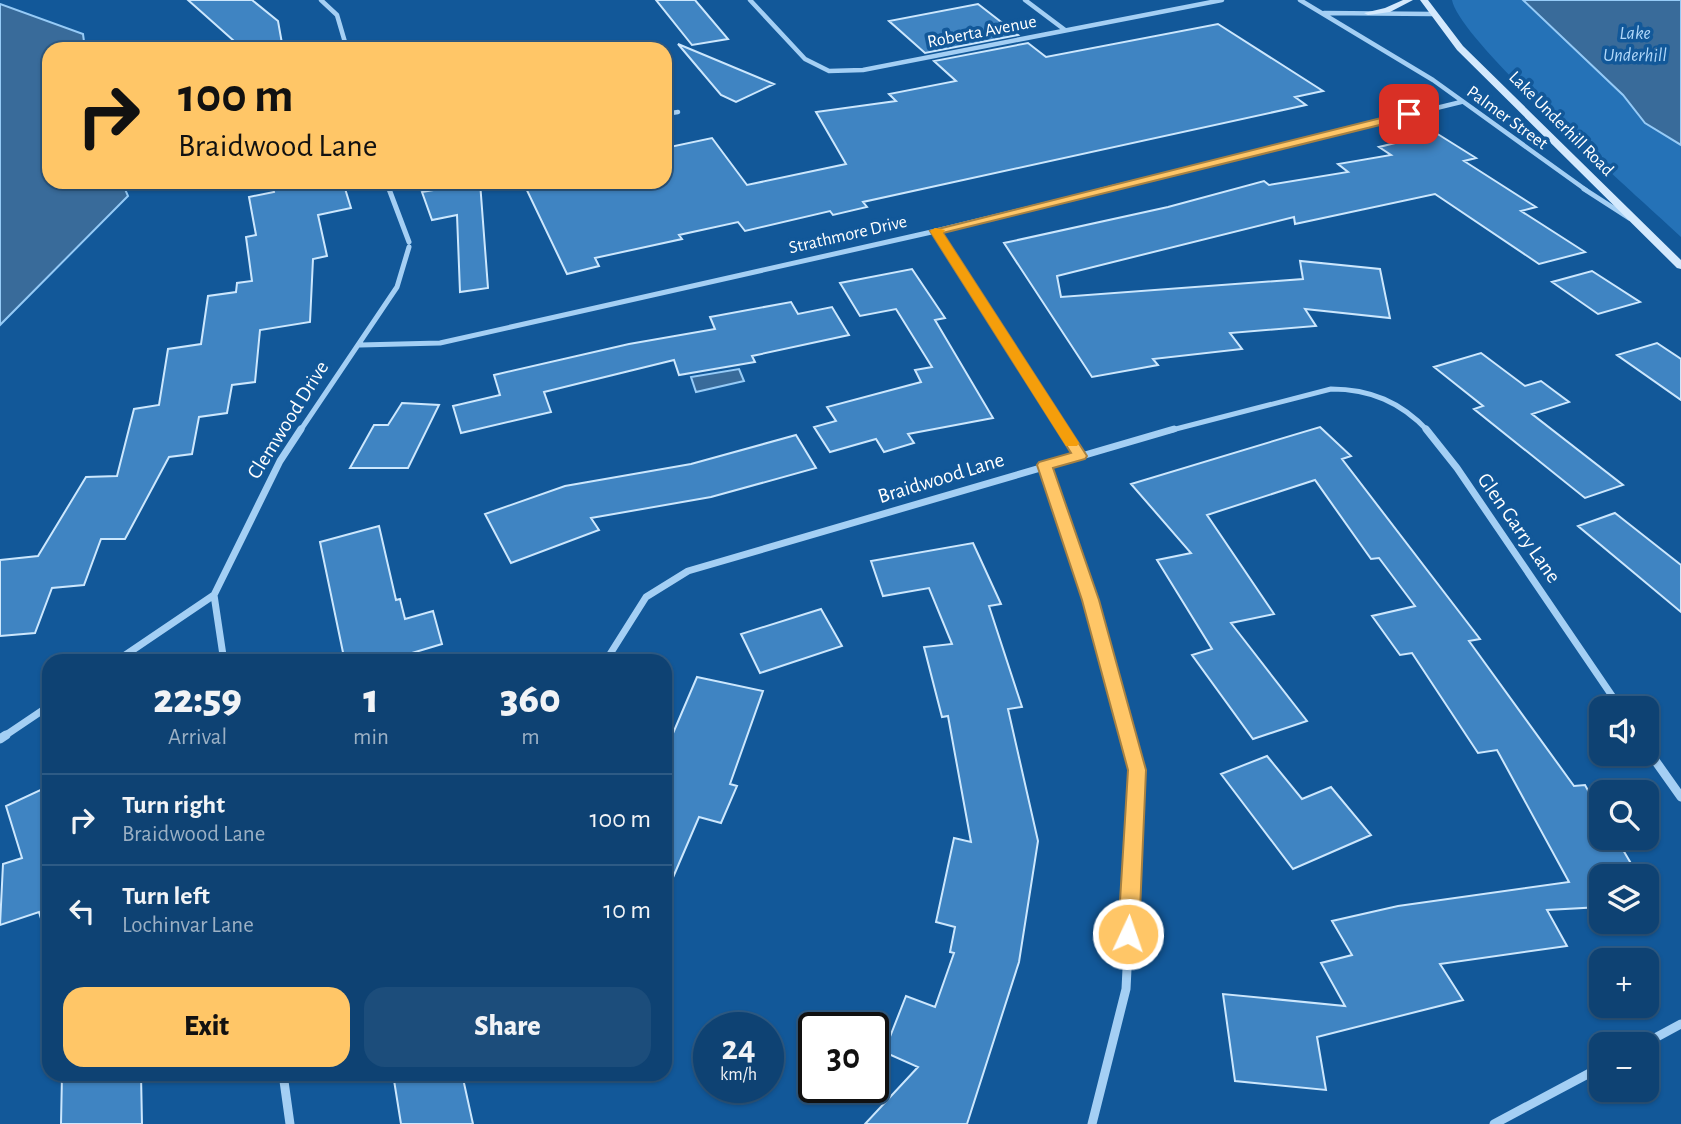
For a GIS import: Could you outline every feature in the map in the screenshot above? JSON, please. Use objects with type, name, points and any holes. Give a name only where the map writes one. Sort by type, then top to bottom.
[{"type":"main road","points":[[1368,13],[1387,10],[1409,0]]},
{"type":"main road","name":"Lake Underhill Road","points":[[1424,0],[1432,15],[1470,58],[1681,266]]},
{"type":"street","points":[[321,0],[337,15],[345,42]]},
{"type":"street","name":"Roberta Avenue","points":[[750,0],[805,59],[829,71],[863,70],[1222,0]]},
{"type":"street","points":[[1025,0],[1065,30]]},
{"type":"street","name":"Palmer Street","points":[[1300,0],[1433,80],[1553,169],[1637,223]]},
{"type":"street","name":"Palmer Street","points":[[1324,13],[1432,15]]},
{"type":"street","name":"Strathmore Drive","points":[[360,345],[440,342],[936,231],[1461,102]]},
{"type":"street","points":[[672,113],[678,112]]},
{"type":"street","name":"Clemwood Drive","points":[[214,595],[281,461],[397,288],[409,245],[389,189]]},
{"type":"street","points":[[936,231],[1080,456]]},
{"type":"street","name":"Braidwood Lane","points":[[610,654],[646,597],[688,571],[1045,465],[1321,389],[1367,390]]},
{"type":"street","name":"Glen Garry Lane","points":[[1367,390],[1394,403],[1432,435],[1575,637],[1613,696]]},
{"type":"street","points":[[1045,465],[1091,600],[1137,770],[1126,989],[1092,1124]]},
{"type":"street","points":[[127,654],[214,595],[223,654]]},
{"type":"street","points":[[0,739],[42,711]]},
{"type":"street","points":[[1659,766],[1681,797]]},
{"type":"street","points":[[1659,1036],[1681,1024]]},
{"type":"street","points":[[1494,1124],[1589,1073]]},
{"type":"street","points":[[284,1081],[290,1124]]},
{"type":"shaded area","points":[[1452,0],[1523,0],[1623,95],[1645,123],[1681,145],[1681,237],[1517,83],[1462,21]]},
{"type":"water","name":"Lake Underhill","points":[[1523,0],[1681,0],[1681,145],[1645,123],[1623,95]]},
{"type":"water","points":[[0,4],[83,34],[84,42],[42,42],[42,189],[125,189],[128,196],[0,325]]},
{"type":"water","points":[[739,369],[744,381],[696,392],[691,377]]},
{"type":"building","points":[[188,0],[252,0],[278,21],[282,42],[235,42]]},
{"type":"building","points":[[656,0],[695,0],[728,39],[692,45]]},
{"type":"building","points":[[978,4],[1018,35],[925,53],[889,21]]},
{"type":"building","points":[[1218,24],[1323,91],[1295,97],[1306,105],[863,202],[867,207],[833,215],[830,211],[745,231],[738,222],[679,235],[682,239],[595,258],[599,266],[567,274],[526,189],[672,189],[672,147],[712,138],[747,185],[846,164],[816,112],[896,101],[889,94],[956,81],[934,61],[1028,43],[1046,57]]},
{"type":"building","points":[[678,44],[774,84],[736,102],[721,95]]},
{"type":"building","points":[[1436,133],[1476,158],[1464,161],[1536,207],[1521,211],[1585,252],[1539,264],[1435,194],[1295,224],[1294,217],[1057,276],[1061,297],[1303,279],[1300,261],[1380,269],[1390,318],[1305,309],[1316,326],[1230,333],[1242,349],[1153,359],[1158,365],[1092,377],[1004,243],[1168,207],[1264,181],[1269,185],[1348,172],[1338,164],[1391,155],[1379,147]]},
{"type":"building","points":[[273,189],[345,189],[351,208],[318,215],[327,256],[313,259],[310,322],[260,330],[255,382],[232,385],[227,413],[199,417],[192,454],[169,457],[125,539],[101,539],[84,585],[52,588],[35,633],[0,636],[0,560],[38,556],[86,477],[117,476],[134,409],[159,405],[168,349],[201,344],[208,296],[236,292],[237,283],[252,281],[246,237],[256,235],[249,197],[274,192]]},
{"type":"building","points":[[440,189],[481,189],[488,288],[460,292],[457,215],[432,220],[422,192]]},
{"type":"building","points":[[912,269],[945,318],[935,320],[993,418],[908,434],[914,443],[884,452],[876,439],[830,452],[814,427],[836,421],[827,407],[921,382],[915,370],[932,367],[896,309],[860,316],[840,283]]},
{"type":"building","points":[[1592,271],[1640,302],[1598,314],[1552,282]]},
{"type":"building","points":[[791,302],[798,314],[832,307],[849,335],[752,356],[755,362],[679,375],[674,360],[544,392],[551,412],[461,433],[453,406],[500,395],[494,375],[629,344],[715,329],[710,317]]},
{"type":"building","points":[[1657,343],[1681,359],[1681,400],[1617,355]]},
{"type":"building","points":[[1481,353],[1525,386],[1541,381],[1569,402],[1532,414],[1623,485],[1585,498],[1474,409],[1483,406],[1434,367]]},
{"type":"building","points":[[402,403],[439,405],[408,468],[350,468],[374,425],[388,425]]},
{"type":"building","points":[[1320,427],[1351,456],[1342,459],[1480,639],[1469,641],[1574,786],[1585,785],[1589,792],[1589,850],[1623,850],[1631,864],[1589,864],[1589,908],[1547,910],[1567,946],[1440,964],[1463,1000],[1317,1037],[1326,1090],[1235,1081],[1223,994],[1345,1006],[1321,963],[1352,955],[1332,921],[1398,906],[1569,882],[1497,750],[1478,753],[1412,653],[1400,655],[1372,616],[1415,606],[1379,558],[1371,559],[1315,480],[1207,515],[1274,614],[1231,623],[1307,721],[1253,739],[1192,655],[1212,649],[1157,560],[1191,553],[1131,484]]},
{"type":"building","points":[[796,435],[816,468],[711,497],[591,518],[599,530],[511,563],[485,514],[565,486],[691,464]]},
{"type":"building","points":[[1615,513],[1681,565],[1681,612],[1578,526]]},
{"type":"building","points":[[379,526],[396,600],[400,599],[405,619],[433,611],[442,644],[412,654],[343,654],[320,542]]},
{"type":"building","points":[[973,543],[1001,604],[989,606],[1022,707],[1008,709],[1038,841],[1019,962],[967,1124],[865,1124],[885,1103],[889,1103],[889,1098],[918,1067],[889,1054],[889,1039],[906,996],[935,1007],[954,953],[950,952],[955,927],[936,922],[954,838],[971,842],[948,716],[942,717],[924,647],[952,644],[929,588],[883,596],[871,561]]},
{"type":"building","points":[[821,609],[842,646],[760,673],[741,634]]},
{"type":"building","points":[[697,677],[763,691],[730,784],[737,786],[721,823],[699,817],[672,880],[672,736]]},
{"type":"building","points":[[1267,756],[1302,799],[1331,787],[1371,835],[1293,869],[1221,774]]},
{"type":"building","points":[[42,789],[42,922],[39,912],[0,925],[3,864],[22,858],[6,806]]},
{"type":"building","points":[[62,1081],[141,1081],[142,1124],[61,1124]]},
{"type":"building","points":[[394,1081],[464,1081],[473,1124],[401,1124]]},
{"type":"slow traffic","points":[[939,230],[936,231],[1071,443]]},
{"type":"route","points":[[1128,934],[1137,770],[1091,600],[1045,465],[1080,456],[936,231],[1409,114]]}]
